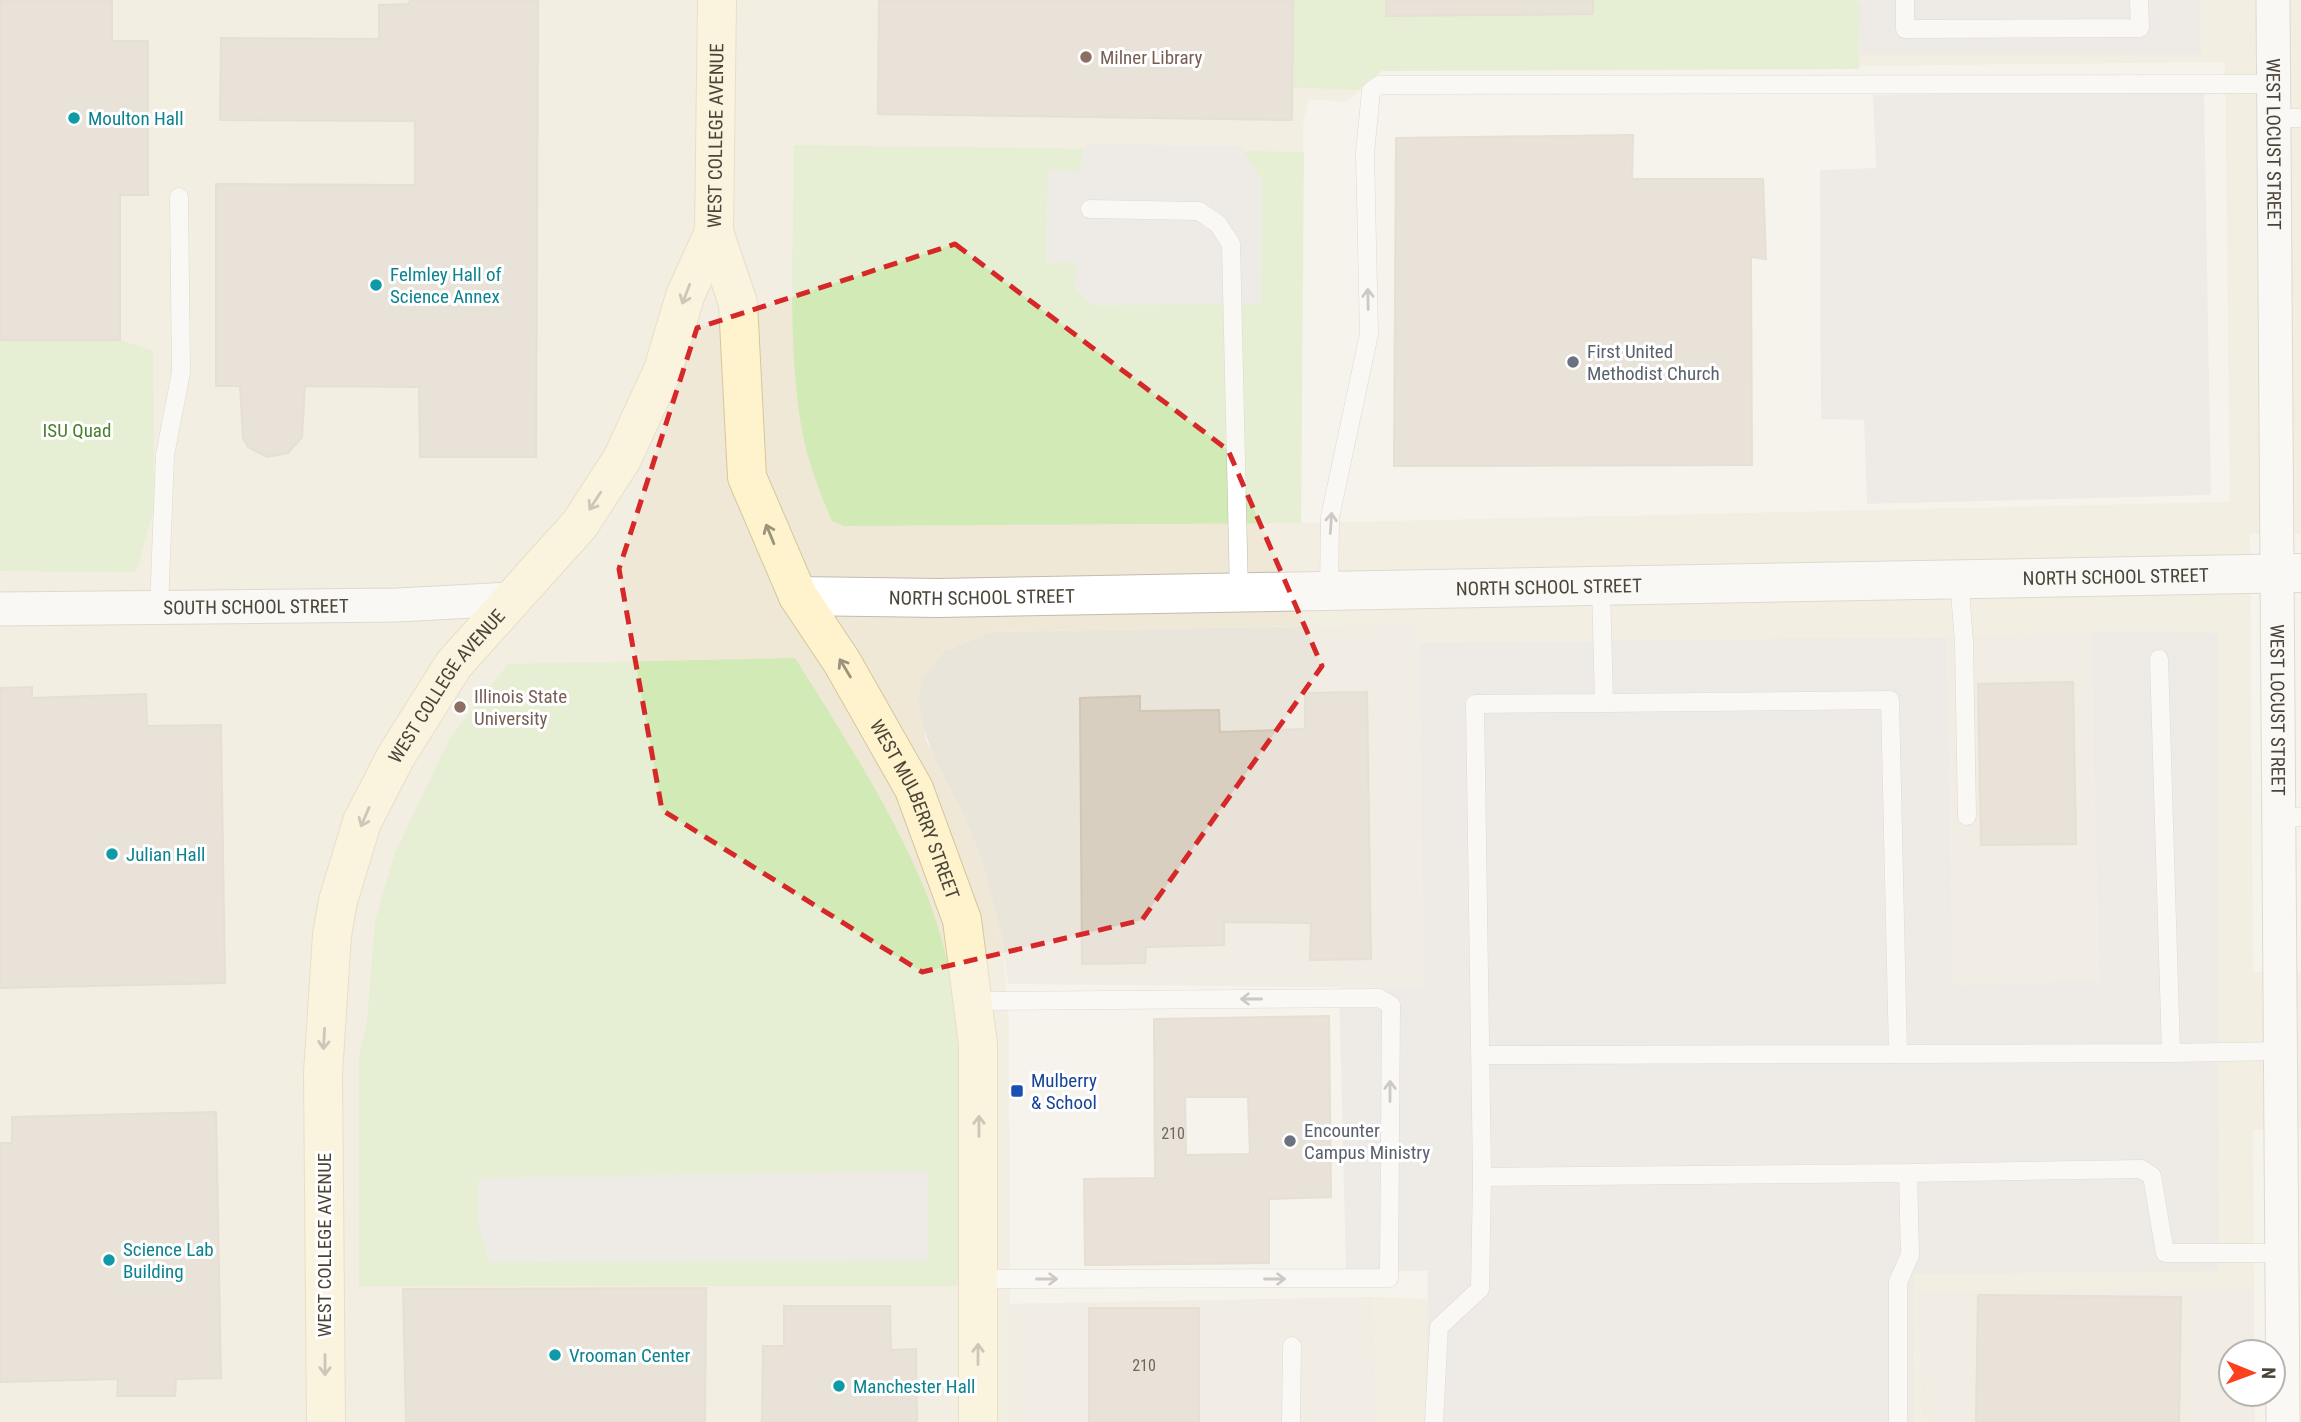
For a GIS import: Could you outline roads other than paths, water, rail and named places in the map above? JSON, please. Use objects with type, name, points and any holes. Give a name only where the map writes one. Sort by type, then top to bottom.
[{"type":"main road","name":"WEST COLLEGE AVENUE","points":[[326,1422],[323,1073],[331,935],[338,901],[362,822],[390,766],[454,664],[580,524],[622,459],[663,370],[685,296],[714,232],[717,0]]},
{"type":"main road","name":"WEST MULBERRY STREET","points":[[714,232],[738,303],[747,477],[798,596],[842,662],[914,789],[962,920],[978,1044],[978,1422]]},
{"type":"street","name":"WEST LOCUST STREET","points":[[2273,0],[2274,84],[2287,118],[2291,990],[2281,1051],[2283,1422]]},
{"type":"street","name":"NORTH SCHOOL STREET","points":[[798,596],[938,598],[2288,573]]},
{"type":"street","name":"SOUTH SCHOOL STREET","points":[[0,609],[398,605],[511,599]]},
{"type":"lane","points":[[1905,0],[1905,29],[2140,28],[2139,0]]},
{"type":"lane","points":[[1329,591],[1330,517],[1368,334],[1364,153],[1371,91],[1379,85],[2274,84]]},
{"type":"lane","points":[[159,607],[165,456],[181,372],[179,197]]},
{"type":"lane","points":[[1090,209],[1199,211],[1218,224],[1231,244],[1239,593]]},
{"type":"lane","points":[[1959,579],[1964,642],[1967,816]]},
{"type":"lane","points":[[1601,586],[1604,703]]},
{"type":"lane","points":[[2159,659],[2171,1053]]},
{"type":"lane","points":[[1434,1422],[1440,1327],[1480,1289],[1482,1177],[1475,705],[1890,700],[1898,1054]]},
{"type":"lane","points":[[972,1001],[1379,999],[1391,1005],[1389,1278],[979,1279]]},
{"type":"lane","points":[[1480,1055],[2281,1051]]},
{"type":"lane","points":[[1482,1177],[2141,1170],[2152,1176],[2165,1252],[2282,1253]]},
{"type":"lane","points":[[1898,1422],[1898,1282],[1910,1255],[1909,1172]]},
{"type":"lane","points":[[1291,1422],[1292,1346]]},
{"type":"place","name":"Milner Library","points":[[1086,57]]},
{"type":"place","name":"Moulton Hall","points":[[74,118]]},
{"type":"place","name":"Felmley Hall of Science Annex","points":[[376,285]]},
{"type":"place","name":"First United Methodist Church","points":[[1573,362]]},
{"type":"place","name":"Illinois State University","points":[[460,707]]},
{"type":"place","name":"Julian Hall","points":[[112,854]]},
{"type":"place","name":"Mulberry & School","points":[[1017,1091]]},
{"type":"place","name":"Encounter Campus Ministry","points":[[1290,1141]]},
{"type":"place","name":"Science Lab Building","points":[[109,1260]]},
{"type":"place","name":"Vrooman Center","points":[[555,1355]]},
{"type":"place","name":"Manchester Hall","points":[[839,1386]]},
{"type":"park label","name":"ISU Quad","points":[[77,430]]}]
